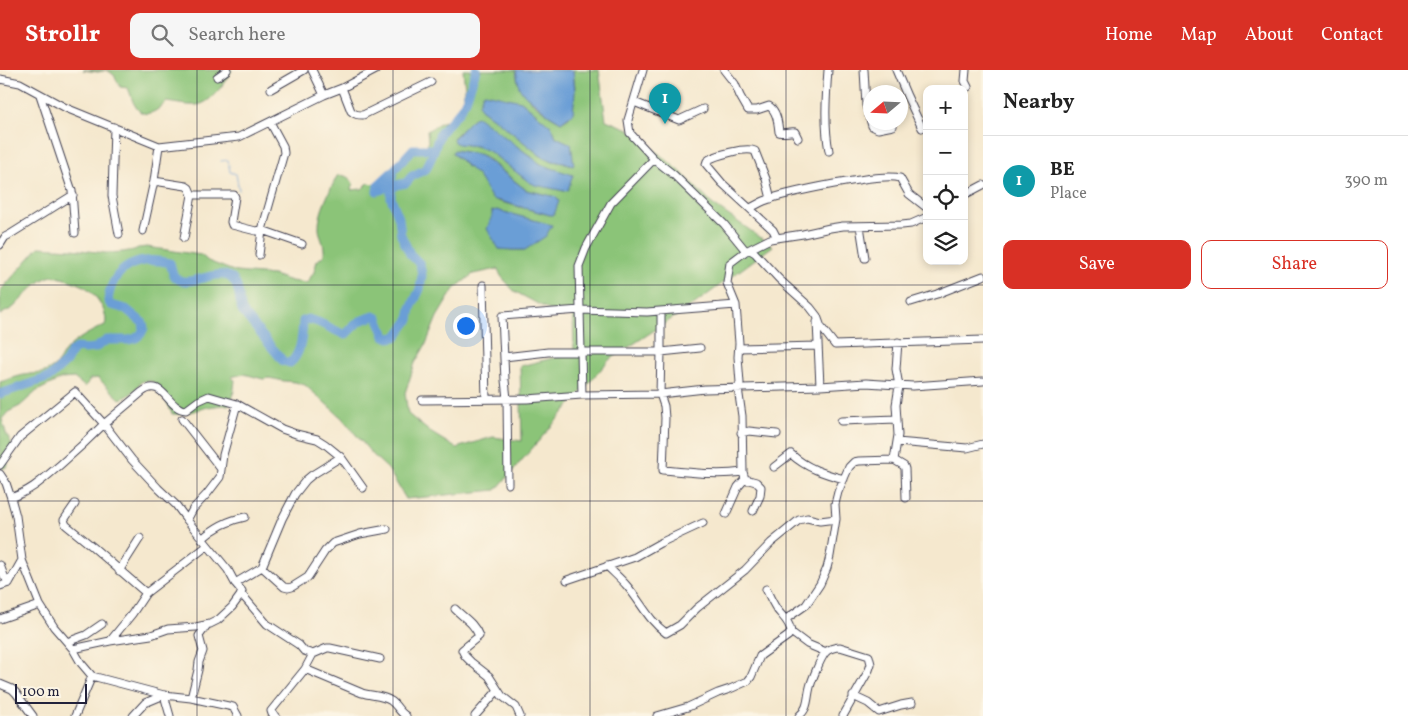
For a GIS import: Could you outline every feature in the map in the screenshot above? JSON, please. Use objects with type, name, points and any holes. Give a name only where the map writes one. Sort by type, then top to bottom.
[{"type":"street","points":[[217,77],[227,70]]},
{"type":"street","points":[[271,89],[304,70]]},
{"type":"street","points":[[312,70],[324,95]]},
{"type":"street","points":[[0,79],[20,83],[66,108],[159,146],[239,137],[342,88],[374,70]]},
{"type":"street","points":[[643,70],[628,120],[630,133],[654,159],[674,175],[724,224],[746,251],[750,250],[754,253],[778,279],[810,308],[817,316],[821,327],[835,345],[983,340]]},
{"type":"street","points":[[724,70],[736,84],[748,110],[757,110],[769,106],[777,117],[779,132],[795,132],[798,138]]},
{"type":"street","points":[[828,70],[826,135],[829,151]]},
{"type":"street","points":[[864,70],[865,85]]},
{"type":"street","points":[[896,70],[906,96],[922,128]]},
{"type":"street","points":[[966,70],[965,81],[967,85]]},
{"type":"street","points":[[342,88],[354,114],[363,115],[431,82]]},
{"type":"street","points":[[40,94],[73,195],[75,233]]},
{"type":"street","points":[[634,102],[679,120],[703,109]]},
{"type":"street","points":[[259,255],[262,230],[284,153],[270,122]]},
{"type":"street","points":[[114,127],[112,196],[119,234]]},
{"type":"street","points":[[143,231],[154,181],[159,146]]},
{"type":"street","points":[[771,199],[766,179],[755,151],[751,149],[744,150],[716,156],[707,161],[706,164],[716,176],[773,230],[777,238]]},
{"type":"street","points":[[582,395],[580,266],[586,248],[611,203],[654,159]]},
{"type":"street","points":[[750,208],[765,201],[796,192],[886,176],[900,178],[909,194],[923,205]]},
{"type":"street","points":[[154,181],[189,188],[192,195],[184,238]]},
{"type":"street","points":[[968,193],[983,185]]},
{"type":"street","points":[[0,245],[9,235],[73,195]]},
{"type":"street","points":[[192,195],[234,195],[231,224],[256,231],[262,230],[302,244]]},
{"type":"street","points":[[726,514],[744,475],[741,433],[742,416],[738,388],[740,383],[736,305],[727,282],[730,263],[746,251],[770,239],[830,228],[911,224],[923,219]]},
{"type":"street","points":[[860,226],[865,258]]},
{"type":"street","points":[[911,302],[983,276]]},
{"type":"street","points":[[483,285],[486,399]]},
{"type":"street","points":[[508,484],[507,399],[502,316],[580,310],[647,312],[736,305]]},
{"type":"street","points":[[661,311],[660,394],[665,418],[663,470],[744,475],[761,487],[760,496],[753,510]]},
{"type":"street","points":[[817,316],[820,386]]},
{"type":"street","points":[[894,460],[897,442],[896,405],[899,386],[896,369],[898,342]]},
{"type":"street","points":[[739,348],[818,346]]},
{"type":"street","points":[[504,357],[548,352],[661,352],[700,348]]},
{"type":"street","points":[[422,400],[527,399],[582,395],[660,394],[705,389],[866,383],[899,386],[983,381]]},
{"type":"street","points":[[11,498],[37,485],[104,424],[147,388],[154,387],[159,389],[172,404],[184,410],[204,397],[209,396],[237,404],[296,434],[317,439],[341,457],[363,488]]},
{"type":"street","points":[[0,465],[20,437],[75,392],[104,424],[132,460],[188,520],[228,570],[235,584],[242,591],[232,607],[218,620],[207,625],[168,629],[151,635],[110,640],[73,649]]},
{"type":"street","points":[[188,520],[193,509],[220,477],[223,455],[237,404]]},
{"type":"street","points":[[182,419],[221,469]]},
{"type":"street","points":[[841,421],[897,419]]},
{"type":"street","points":[[741,433],[749,431],[777,434]]},
{"type":"street","points":[[897,442],[967,448],[983,444]]},
{"type":"street","points":[[774,467],[791,454],[797,460],[812,468],[844,479]]},
{"type":"street","points":[[235,584],[262,567],[282,519],[295,494],[306,480],[341,457]]},
{"type":"street","points":[[786,619],[806,605],[820,584],[830,556],[838,492],[854,462],[859,460],[894,460],[904,466],[906,469],[906,498]]},
{"type":"street","points":[[1,475],[16,516],[22,560],[40,605],[54,627],[73,649],[81,663],[92,676],[164,695],[233,706],[238,716]]},
{"type":"street","points":[[75,504],[64,520],[66,525],[146,593]]},
{"type":"street","points":[[202,539],[210,532],[235,519],[245,517]]},
{"type":"street","points":[[607,566],[628,587],[648,616],[666,633],[680,625],[697,608],[745,570],[771,543],[799,520],[807,518],[820,521],[836,519]]},
{"type":"street","points":[[567,580],[635,557],[703,523]]},
{"type":"street","points":[[262,567],[284,587],[292,587],[308,577],[328,548],[334,543],[360,534],[387,529]]},
{"type":"street","points":[[119,571],[140,538]]},
{"type":"street","points":[[110,640],[132,614],[146,593],[207,546]]},
{"type":"street","points":[[0,586],[9,583],[22,560]]},
{"type":"street","points":[[0,565],[9,583]]},
{"type":"street","points":[[766,589],[776,608],[786,619],[791,632],[808,644],[826,652]]},
{"type":"street","points":[[240,596],[244,597],[267,624],[304,651],[313,654]]},
{"type":"street","points":[[0,619],[40,605]]},
{"type":"street","points":[[454,609],[471,622],[478,636],[462,650],[465,656],[489,676],[502,696],[516,707],[520,716]]},
{"type":"street","points":[[67,642],[86,635],[102,624]]},
{"type":"street","points":[[191,698],[203,651],[199,636],[207,625]]},
{"type":"street","points":[[657,716],[688,707],[748,681],[760,656],[791,632]]},
{"type":"street","points":[[799,716],[806,708],[812,680],[826,652],[835,647],[869,656],[871,664],[843,716]]},
{"type":"street","points":[[276,716],[272,714],[272,709],[305,669],[313,654],[330,648],[380,659]]},
{"type":"street","points":[[305,669],[370,696],[392,701],[401,713],[406,716]]},
{"type":"street","points":[[75,716],[92,676]]},
{"type":"street","points":[[0,684],[12,689],[16,693],[32,716]]},
{"type":"street","points":[[475,716],[498,690]]},
{"type":"street","points":[[133,716],[145,703],[164,695]]},
{"type":"street","points":[[164,695],[170,716]]},
{"type":"street","points":[[853,696],[868,703],[879,712],[912,703]]},
{"type":"green space","points":[[83,70],[107,70],[98,72]]},
{"type":"green space","points":[[107,70],[232,70],[218,91],[203,103],[189,105],[166,102],[155,111],[147,114],[139,111],[133,103],[128,88],[120,87],[114,75]]},
{"type":"green space","points":[[463,70],[516,70],[517,80],[522,92],[543,111],[561,122],[569,117],[575,87],[573,70],[599,70],[606,120],[629,129],[681,172],[712,204],[773,246],[696,303],[609,360],[496,490],[406,499],[388,469],[372,454],[342,418],[305,385],[269,378],[263,379],[244,374],[231,377],[235,380],[233,397],[228,405],[208,407],[177,414],[172,414],[161,392],[152,381],[141,382],[132,393],[120,399],[98,378],[90,379],[85,387],[74,378],[61,379],[37,391],[20,406],[8,412],[2,419],[12,445],[7,460],[8,466],[0,470],[0,382],[22,375],[49,370],[57,364],[64,352],[74,342],[105,325],[106,320],[100,302],[91,292],[76,282],[55,276],[44,279],[14,307],[0,315],[0,291],[39,247],[106,253],[147,247],[201,255],[208,261],[236,272],[273,275],[291,281],[307,283],[314,272],[317,261],[324,255],[319,222],[325,202],[337,176],[346,176],[350,179],[353,183],[351,190],[362,189],[368,183],[375,184],[386,175],[410,148],[427,146],[427,131],[450,119],[461,104],[465,89]],"holes":[[[510,99],[521,101],[552,127],[556,137],[571,144],[573,165],[553,161],[541,156],[481,109]],[[475,117],[537,162],[551,169],[564,191],[529,182],[489,151],[476,146],[462,144],[454,137]],[[454,150],[484,156],[526,190],[556,197],[550,215],[497,201],[478,176],[452,153]],[[492,211],[504,212],[552,226],[525,250],[499,249]],[[498,269],[501,276],[514,291],[549,310],[573,313],[574,353],[520,366],[522,441],[493,437],[456,448],[430,432],[408,414],[405,393],[415,363],[426,344],[437,317],[454,289],[473,274]]]},
{"type":"water","points":[[516,70],[573,70],[575,92],[573,113],[561,122],[548,114],[525,95],[519,87]]},
{"type":"water","points":[[485,93],[521,101],[552,127],[556,137],[571,144],[574,165],[553,161],[541,156],[481,109],[479,104]]},
{"type":"water","points":[[477,116],[542,165],[573,175],[568,190],[564,191],[535,185],[489,151],[476,146],[454,142],[453,139]]},
{"type":"water","points":[[454,150],[481,155],[526,190],[556,197],[559,201],[554,215],[492,199],[478,176],[452,153]]},
{"type":"water","points":[[497,210],[552,225],[546,236],[525,250],[499,249],[487,229],[492,211]]},
{"type":"waterway","points":[[0,394],[50,377],[66,362],[72,351],[77,348],[95,348],[107,340],[129,340],[141,334],[144,328],[143,323],[126,309],[111,305],[108,301],[115,279],[121,271],[138,262],[159,261],[170,263],[173,274],[178,280],[185,281],[220,275],[228,276],[237,287],[242,311],[283,361],[290,363],[297,354],[301,344],[303,321],[308,319],[345,335],[360,321],[374,316],[378,318],[385,336],[389,338],[396,337],[409,320],[411,308],[420,289],[422,275],[420,264],[410,254],[401,235],[399,218],[391,198],[391,192],[396,185],[406,183],[412,176],[426,169],[440,133],[458,113],[466,100],[476,70]]},
{"type":"waterway","points":[[394,170],[392,177],[384,188],[377,191],[378,185],[413,149],[434,149]]},
{"type":"waterway","points":[[221,161],[228,160],[230,172],[236,174],[239,190]]},
{"type":"place","name":"BE","points":[[665,124]]}]
